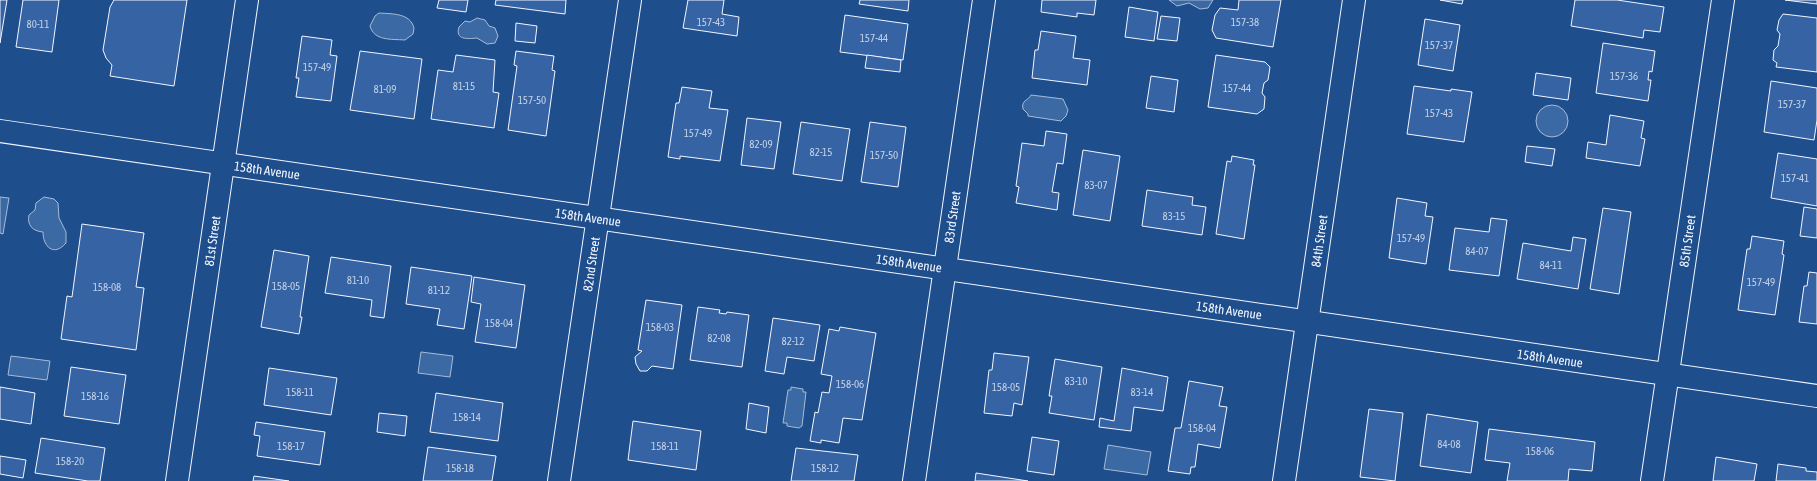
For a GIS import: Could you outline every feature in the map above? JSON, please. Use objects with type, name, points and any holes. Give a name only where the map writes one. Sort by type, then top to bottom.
[{"type":"street","name":"81st Street","points":[[177,481],[247,0]]},
{"type":"street","name":"82nd Street","points":[[559,481],[630,0]]},
{"type":"street","name":"83rd Street","points":[[914,481],[984,0]]},
{"type":"street","name":"84th Street","points":[[1284,481],[1354,0]]},
{"type":"street","name":"85th Street","points":[[1652,481],[1723,0]]},
{"type":"street","name":"158th Avenue","points":[[0,131],[1817,396]]},
{"type":"water","points":[[1169,0],[1213,0],[1208,8],[1200,9],[1189,3],[1177,6]]},
{"type":"water","points":[[379,13],[400,15],[409,19],[414,28],[413,34],[405,40],[379,37],[372,31],[370,26],[375,16]]},
{"type":"water","points":[[477,18],[485,20],[489,26],[495,28],[498,36],[495,43],[487,44],[477,38],[463,38],[460,36],[458,31],[459,27],[465,21],[470,22]]},
{"type":"water","points":[[1031,95],[1063,99],[1068,110],[1066,116],[1061,121],[1028,116],[1023,109],[1023,104]]},
{"type":"water","points":[[1549,105],[1555,105],[1564,109],[1568,121],[1564,133],[1555,137],[1549,137],[1540,133],[1536,124],[1536,118],[1540,109]]},
{"type":"water","points":[[0,197],[9,198],[3,234],[0,233]]},
{"type":"water","points":[[44,197],[54,199],[58,203],[59,218],[66,232],[66,243],[62,247],[53,250],[47,246],[43,237],[43,232],[33,229],[29,222],[29,215],[35,210],[36,203]]},
{"type":"water","points":[[421,352],[453,356],[450,377],[418,373]]},
{"type":"water","points":[[11,356],[50,361],[47,380],[8,375]]},
{"type":"water","points":[[791,387],[803,389],[803,392],[806,392],[802,426],[799,428],[787,426],[787,423],[783,423],[788,390],[791,390]]},
{"type":"water","points":[[1108,445],[1151,452],[1147,475],[1104,469]]},
{"type":"building","points":[[0,0],[7,0],[0,43]]},
{"type":"building","points":[[23,0],[59,0],[52,52],[16,47]]},
{"type":"building","points":[[114,0],[187,0],[174,86],[110,76],[112,65],[106,58],[103,50],[110,7]]},
{"type":"building","points":[[439,0],[468,0],[466,12],[437,8]]},
{"type":"building","points":[[496,0],[566,0],[565,14],[495,5]]},
{"type":"building","points":[[688,0],[724,0],[722,14],[739,17],[737,36],[683,28]]},
{"type":"building","points":[[860,0],[909,0],[908,11],[859,4]]},
{"type":"building","points":[[1042,0],[1096,0],[1094,15],[1077,13],[1077,17],[1041,12]]},
{"type":"building","points":[[1239,0],[1281,0],[1273,47],[1216,38],[1212,30],[1215,15],[1220,8],[1238,10]]},
{"type":"building","points":[[1440,0],[1463,0],[1462,4]]},
{"type":"building","points":[[1575,0],[1617,0],[1664,7],[1660,32],[1644,30],[1643,38],[1571,26]]},
{"type":"building","points":[[1785,0],[1817,0],[1817,4]]},
{"type":"building","points":[[1129,7],[1158,12],[1154,41],[1125,37]]},
{"type":"building","points":[[1783,14],[1817,18],[1817,72],[1776,67],[1777,63],[1773,60],[1774,50],[1778,46],[1780,34],[1777,30],[1779,20]]},
{"type":"building","points":[[845,15],[908,24],[903,60],[840,52]]},
{"type":"building","points":[[1161,16],[1180,18],[1177,41],[1157,39]]},
{"type":"building","points":[[1425,19],[1460,25],[1453,71],[1418,65]]},
{"type":"building","points":[[516,23],[537,26],[535,43],[515,41]]},
{"type":"building","points":[[1041,31],[1076,36],[1073,58],[1090,60],[1087,85],[1032,78],[1035,50],[1038,50]]},
{"type":"building","points":[[302,36],[332,40],[330,55],[337,56],[331,101],[296,97],[299,78],[296,78]]},
{"type":"building","points":[[1603,43],[1655,51],[1652,72],[1649,71],[1648,80],[1651,80],[1648,101],[1596,93]]},
{"type":"building","points":[[360,51],[422,59],[414,119],[350,110]]},
{"type":"building","points":[[516,51],[554,56],[552,70],[555,71],[546,136],[508,130],[517,66],[514,65]]},
{"type":"building","points":[[456,55],[495,60],[493,92],[499,93],[494,128],[431,119],[438,70],[453,72]]},
{"type":"building","points":[[867,55],[901,60],[900,72],[865,68]]},
{"type":"building","points":[[1216,55],[1265,62],[1270,67],[1268,80],[1264,83],[1262,93],[1265,97],[1264,109],[1257,114],[1208,107]]},
{"type":"building","points":[[1536,73],[1571,78],[1568,100],[1533,95]]},
{"type":"building","points":[[1151,76],[1178,80],[1174,112],[1146,108]]},
{"type":"building","points":[[1771,81],[1817,88],[1817,120],[1814,140],[1764,132]]},
{"type":"building","points":[[1414,86],[1472,92],[1464,142],[1407,134]]},
{"type":"building","points":[[682,87],[712,91],[709,108],[728,110],[720,161],[680,156],[680,159],[668,157],[676,103],[679,103]]},
{"type":"building","points":[[1610,115],[1644,121],[1641,138],[1645,139],[1640,166],[1586,158],[1588,142],[1606,145]]},
{"type":"building","points":[[747,118],[781,122],[774,169],[741,165]]},
{"type":"building","points":[[801,122],[850,129],[842,181],[793,174]]},
{"type":"building","points":[[870,122],[906,127],[898,187],[861,182]]},
{"type":"building","points":[[1046,131],[1067,134],[1063,164],[1057,163],[1052,192],[1059,193],[1057,210],[1016,203],[1019,187],[1016,186],[1022,143],[1044,146]]},
{"type":"building","points":[[1527,146],[1555,149],[1552,166],[1525,162]]},
{"type":"building","points":[[1083,150],[1120,156],[1110,221],[1073,215]]},
{"type":"building","points":[[1778,153],[1817,159],[1817,206],[1771,198]]},
{"type":"building","points":[[1232,156],[1254,160],[1253,165],[1255,165],[1244,239],[1216,234],[1227,161],[1231,162]]},
{"type":"building","points":[[1147,190],[1193,197],[1192,205],[1206,207],[1202,235],[1142,226]]},
{"type":"building","points":[[1397,198],[1427,203],[1425,216],[1433,217],[1426,264],[1389,258]]},
{"type":"building","points":[[1804,207],[1817,209],[1817,238],[1800,236]]},
{"type":"building","points":[[1603,208],[1631,212],[1619,294],[1590,289]]},
{"type":"building","points":[[1491,218],[1507,220],[1499,276],[1449,270],[1455,228],[1489,232]]},
{"type":"building","points":[[82,224],[144,233],[136,287],[144,288],[136,350],[61,339],[67,296],[72,297]]},
{"type":"building","points":[[1752,236],[1784,241],[1782,254],[1784,255],[1775,315],[1738,310],[1747,249],[1750,249]]},
{"type":"building","points":[[1573,237],[1586,239],[1578,289],[1517,279],[1523,243],[1571,251]]},
{"type":"building","points":[[274,250],[309,256],[299,334],[261,327]]},
{"type":"building","points":[[331,257],[391,266],[384,318],[370,316],[372,300],[325,293]]},
{"type":"building","points":[[411,267],[472,276],[464,329],[437,325],[440,309],[406,304]]},
{"type":"building","points":[[1809,272],[1817,273],[1817,324],[1799,322],[1804,286],[1807,286]]},
{"type":"building","points":[[474,277],[525,285],[516,348],[475,342],[481,304],[471,302]]},
{"type":"building","points":[[646,300],[682,305],[673,369],[652,366],[647,371],[640,371],[636,364],[635,357],[642,351],[638,350]]},
{"type":"building","points":[[698,307],[720,310],[719,313],[726,314],[727,312],[749,315],[742,367],[690,360]]},
{"type":"building","points":[[773,318],[820,325],[814,361],[787,357],[784,374],[765,371]]},
{"type":"building","points":[[840,327],[876,333],[862,420],[843,418],[839,443],[821,440],[821,443],[810,441],[815,412],[818,413],[822,392],[829,393],[832,376],[821,374],[829,329],[839,331]]},
{"type":"building","points":[[994,353],[1029,357],[1022,405],[1014,403],[1012,416],[984,413],[989,370],[992,370]]},
{"type":"building","points":[[1055,359],[1102,367],[1094,420],[1049,413],[1052,396],[1049,396]]},
{"type":"building","points":[[71,367],[126,375],[119,424],[64,416]]},
{"type":"building","points":[[269,368],[337,378],[331,415],[264,405]]},
{"type":"building","points":[[1122,368],[1168,377],[1163,411],[1134,407],[1131,431],[1099,427],[1100,418],[1114,421]]},
{"type":"building","points":[[1189,381],[1223,387],[1219,406],[1227,407],[1220,448],[1198,444],[1195,467],[1191,467],[1190,474],[1168,471],[1175,428],[1181,428]]},
{"type":"building","points":[[0,387],[35,393],[31,424],[0,419]]},
{"type":"building","points":[[436,393],[503,403],[498,441],[430,432]]},
{"type":"building","points":[[749,403],[769,407],[766,433],[746,429]]},
{"type":"building","points":[[1369,409],[1403,413],[1395,481],[1360,477]]},
{"type":"building","points":[[379,413],[407,416],[405,436],[377,432]]},
{"type":"building","points":[[1427,414],[1478,422],[1471,473],[1420,466]]},
{"type":"building","points":[[633,421],[701,431],[696,470],[628,460]]},
{"type":"building","points":[[256,422],[325,432],[320,465],[257,456],[260,436],[254,435]]},
{"type":"building","points":[[1489,429],[1595,442],[1592,471],[1569,469],[1568,481],[1507,481],[1510,463],[1485,460]]},
{"type":"building","points":[[1032,437],[1059,441],[1054,475],[1027,471]]},
{"type":"building","points":[[41,438],[105,448],[100,481],[88,481],[35,473]]},
{"type":"building","points":[[428,447],[496,456],[492,481],[423,481]]},
{"type":"building","points":[[796,448],[858,455],[854,481],[791,481]]},
{"type":"building","points":[[0,456],[26,460],[23,478],[0,474]]},
{"type":"building","points":[[1716,457],[1757,464],[1754,481],[1713,481]]},
{"type":"building","points":[[1778,464],[1806,468],[1806,471],[1817,472],[1817,481],[1776,481]]},
{"type":"building","points":[[976,473],[1028,481],[975,481]]},
{"type":"building","points":[[254,476],[289,481],[253,481]]}]
